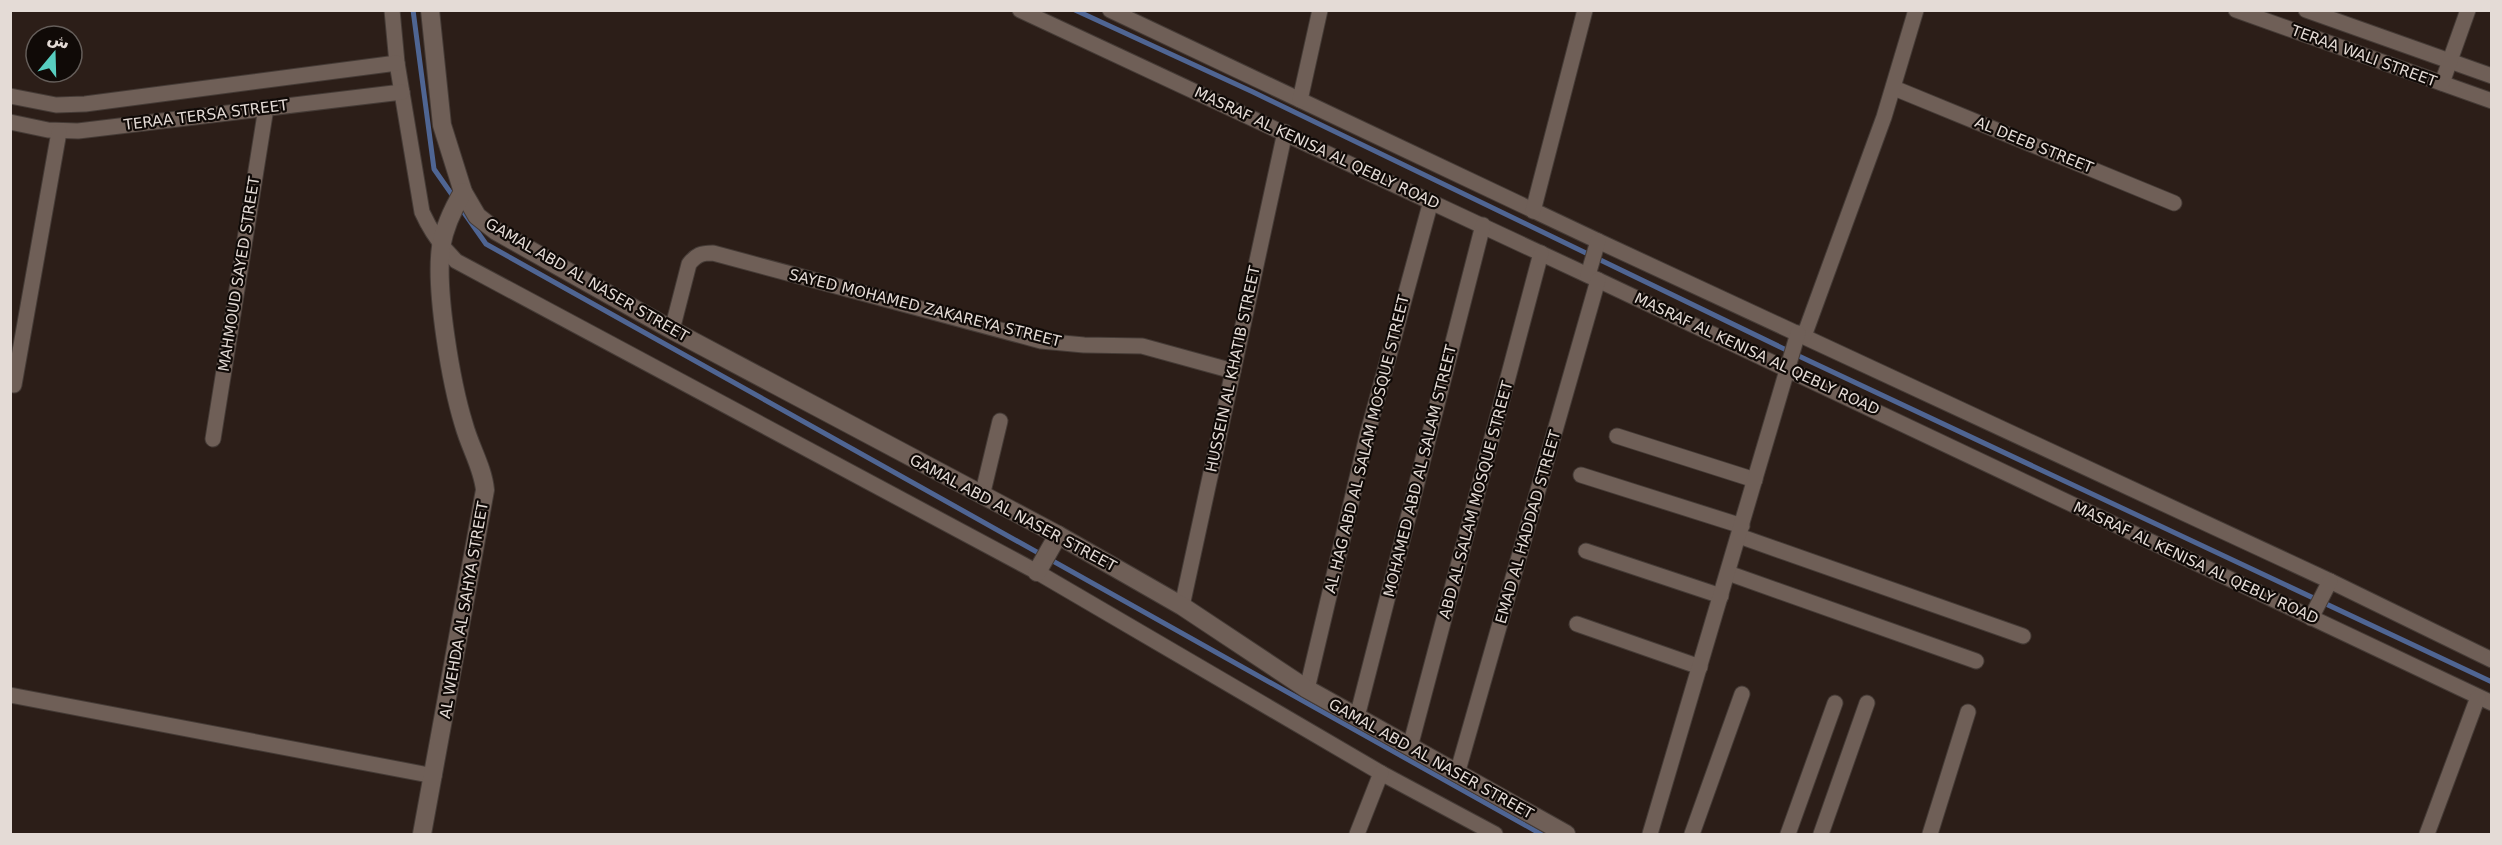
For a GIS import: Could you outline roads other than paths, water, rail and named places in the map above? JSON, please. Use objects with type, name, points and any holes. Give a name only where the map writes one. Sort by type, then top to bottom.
[{"type":"street","points":[[392,10],[397,63],[422,212],[441,246],[456,261],[1039,568],[1381,772],[1496,834]]},
{"type":"street","points":[[430,10],[442,125],[461,196]]},
{"type":"street","name":"MASRAF AL KENISA AL QEBLY ROAD","points":[[1020,10],[1089,45],[1285,132],[1483,225],[2485,700]]},
{"type":"street","points":[[1110,10],[1598,242],[2330,581],[2492,660]]},
{"type":"street","points":[[1300,100],[1320,10]]},
{"type":"street","points":[[1533,211],[1585,10]]},
{"type":"street","points":[[1650,834],[1788,369],[1894,88],[1916,10]]},
{"type":"street","name":"TERAA WALI STREET","points":[[2236,10],[2492,101]]},
{"type":"street","name":"TERAA WALI STREET","points":[[2306,10],[2492,76]]},
{"type":"street","points":[[2442,84],[2468,10]]},
{"type":"street","name":"TERAA TERSA STREET","points":[[10,96],[56,105],[85,104],[397,63]]},
{"type":"street","name":"AL DEEB STREET","points":[[1894,88],[2174,203]]},
{"type":"street","name":"TERAA TERSA STREET","points":[[10,122],[59,132],[402,92]]},
{"type":"street","name":"MAHMOUD SAYED STREET","points":[[213,439],[266,108]]},
{"type":"street","points":[[14,385],[59,132]]},
{"type":"street","name":"HUSSEIN AL KHATIB STREET","points":[[1182,606],[1285,132]]},
{"type":"street","name":"AL WEHDA AL SAHYA STREET","points":[[422,834],[485,490],[483,477],[464,425],[453,378],[443,310],[441,246],[461,196]]},
{"type":"street","name":"GAMAL ABD AL NASER STREET","points":[[461,196],[477,216],[496,231],[672,330],[1182,606],[1307,689],[1566,834]]},
{"type":"street","name":"AL HAG ABD AL SALAM MOSQUE STREET","points":[[1307,689],[1367,436],[1431,201]]},
{"type":"street","name":"MOHAMED ABD AL SALAM STREET","points":[[1357,717],[1483,225]]},
{"type":"street","name":"EMAD AL HADDAD STREET","points":[[1457,774],[1593,277],[1598,242]]},
{"type":"street","name":"SAYED MOHAMED ZAKAREYA STREET","points":[[672,330],[689,264],[695,256],[713,253],[1041,341],[1084,345],[1142,346],[1233,371]]},
{"type":"street","name":"ABD AL SALAM MOSQUE STREET","points":[[1410,747],[1541,253]]},
{"type":"street","points":[[982,496],[1000,421]]},
{"type":"street","points":[[1617,436],[1755,480]]},
{"type":"street","points":[[1581,475],[1740,531],[2023,636]]},
{"type":"street","points":[[1039,568],[1056,539]]},
{"type":"street","points":[[1586,551],[1721,596]]},
{"type":"street","points":[[1728,573],[1976,661]]},
{"type":"street","points":[[2311,618],[2330,581]]},
{"type":"street","points":[[1577,624],[1700,667]]},
{"type":"street","points":[[1692,834],[1742,694]]},
{"type":"street","points":[[10,695],[434,776]]},
{"type":"street","points":[[2427,834],[2485,700]]},
{"type":"street","points":[[1788,834],[1835,703]]},
{"type":"street","points":[[1821,834],[1867,703]]},
{"type":"street","points":[[1930,834],[1968,712]]},
{"type":"street","points":[[1357,834],[1381,772]]},
{"type":"waterway","points":[[413,10],[434,169],[455,199]]},
{"type":"waterway","points":[[1075,10],[1253,92],[1803,358],[2492,682]]},
{"type":"waterway","points":[[460,207],[486,244],[1541,834]]}]
